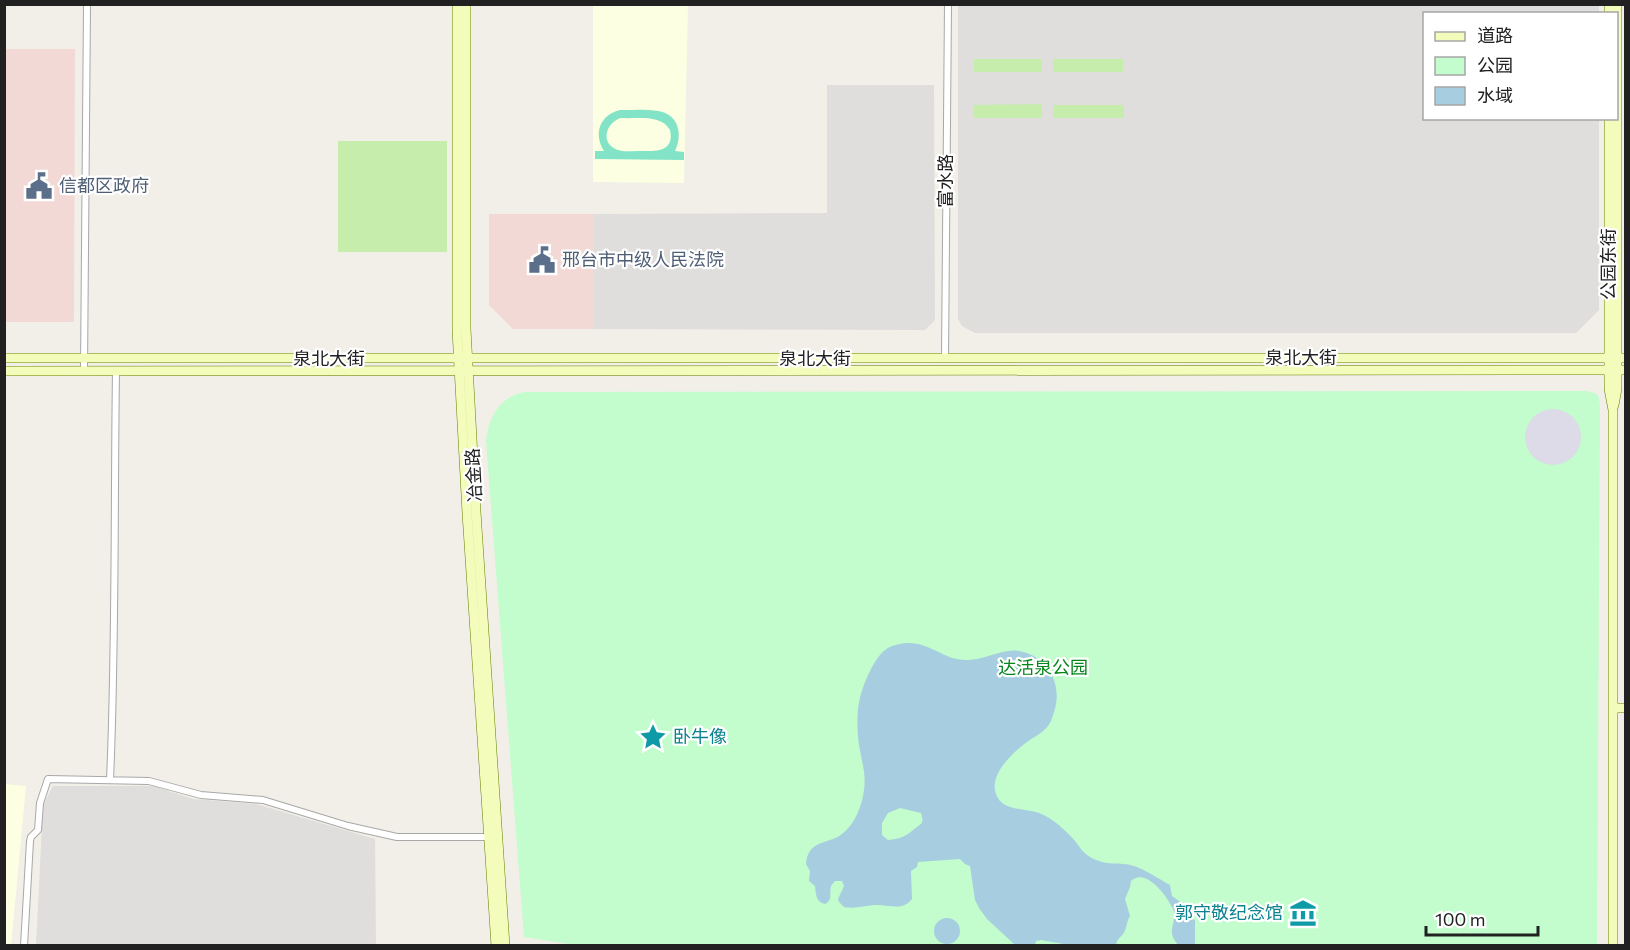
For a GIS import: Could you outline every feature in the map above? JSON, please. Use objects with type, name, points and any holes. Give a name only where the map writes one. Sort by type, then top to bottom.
[{"type":"main road","name":"冶金路","points":[[457,4],[457,319],[463,359],[477,524],[505,945]]},
{"type":"main road","name":"冶金路","points":[[463,359],[466,329],[466,4]]},
{"type":"main road","name":"公园东街","points":[[1609,120],[1617,358]]},
{"type":"main road","name":"公园东街","points":[[1613,945],[1613,410],[1609,389],[1617,370],[1617,120]]},
{"type":"main road","name":"泉北大街","points":[[4,358],[1617,358]]},
{"type":"main road","name":"泉北大街","points":[[4,371],[1617,370]]},
{"type":"main road","name":"冶金路","points":[[464,371],[468,525],[496,945]]},
{"type":"main road","points":[[1612,708],[1626,708]]},
{"type":"street","points":[[84,371],[87,4]]},
{"type":"street","name":"富水路","points":[[945,358],[948,4]]},
{"type":"street","points":[[110,780],[114,638],[116,371]]},
{"type":"street","points":[[24,945],[30,841],[38,830],[40,803],[48,779],[149,781],[201,795],[263,800],[348,826],[397,837],[489,837]]},
{"type":"shaded area","points":[[593,5],[688,5],[684,183],[593,182]]},
{"type":"shaded area","points":[[958,5],[1599,5],[1599,12],[1423,12],[1423,120],[1599,120],[1599,310],[1576,333],[975,333],[962,326],[958,319]]},
{"type":"shaded area","name":"信都区政府","points":[[5,49],[75,49],[74,322],[5,322]]},
{"type":"shaded area","points":[[827,85],[934,85],[935,320],[925,330],[594,329],[594,214],[827,213]]},
{"type":"shaded area","name":"邢台市中级人民法院","points":[[489,214],[594,214],[594,329],[513,329],[489,305]]},
{"type":"shaded area","points":[[1547,409],[1559,409],[1573,417],[1581,431],[1579,448],[1573,457],[1559,465],[1547,465],[1530,453],[1525,443],[1525,431],[1537,414]]},
{"type":"shaded area","points":[[5,784],[26,786],[11,946],[4,945]]},
{"type":"shaded area","points":[[53,786],[153,786],[193,799],[256,804],[375,839],[376,945],[36,945],[43,805]]},
{"type":"green space","points":[[974,59],[1042,59],[1042,72],[974,72]]},
{"type":"green space","points":[[1053,59],[1123,59],[1123,72],[1053,72]]},
{"type":"green space","points":[[1042,104],[1042,118],[974,118],[974,105]]},
{"type":"green space","points":[[1053,105],[1124,105],[1124,118],[1053,118]]},
{"type":"green space","points":[[649,110],[671,116],[679,132],[675,151],[684,152],[684,160],[595,159],[595,151],[604,151],[599,138],[600,126],[603,120],[613,112]],"holes":[[[621,118],[648,118],[661,122],[670,130],[669,143],[661,150],[650,151],[622,151],[612,147],[607,139],[608,129],[611,124]]]},
{"type":"green space","points":[[338,141],[447,141],[447,252],[338,252]]},
{"type":"green space","name":"达活泉公园","points":[[1587,391],[1597,394],[1600,406],[1597,945],[581,946],[524,937],[486,441],[489,424],[497,409],[516,394],[525,392]]},
{"type":"water","points":[[904,643],[923,645],[950,657],[966,660],[979,659],[1006,651],[1019,651],[1045,664],[1056,689],[1057,699],[1052,718],[1046,729],[1017,750],[1001,768],[995,783],[998,798],[1006,805],[1034,811],[1049,818],[1090,857],[1102,862],[1134,866],[1170,885],[1172,896],[1183,904],[1188,917],[1195,920],[1195,945],[1178,945],[1172,935],[1173,909],[1161,891],[1149,880],[1143,878],[1131,881],[1125,899],[1130,916],[1116,945],[1069,945],[1041,940],[1036,941],[1035,945],[1014,944],[987,919],[979,908],[975,900],[970,866],[960,859],[918,862],[917,867],[911,871],[912,899],[904,905],[844,907],[838,899],[844,886],[842,881],[835,881],[831,886],[830,899],[825,904],[818,900],[815,886],[809,881],[810,871],[806,864],[810,850],[842,834],[851,825],[862,802],[865,783],[857,726],[861,694],[871,669],[881,654],[890,647]],"holes":[[[900,808],[921,813],[921,824],[904,836],[888,840],[882,835],[882,823],[888,813]]]},
{"type":"water","points":[[947,918],[956,922],[960,931],[956,940],[947,944],[938,940],[934,931],[938,922]]},
{"type":"place","name":"信都区政府","points":[[39,186]]},
{"type":"place","name":"邢台市中级人民法院","points":[[542,260]]},
{"type":"place","name":"卧牛像","points":[[653,737]]},
{"type":"place","name":"郭守敬纪念馆","points":[[1303,913]]}]
